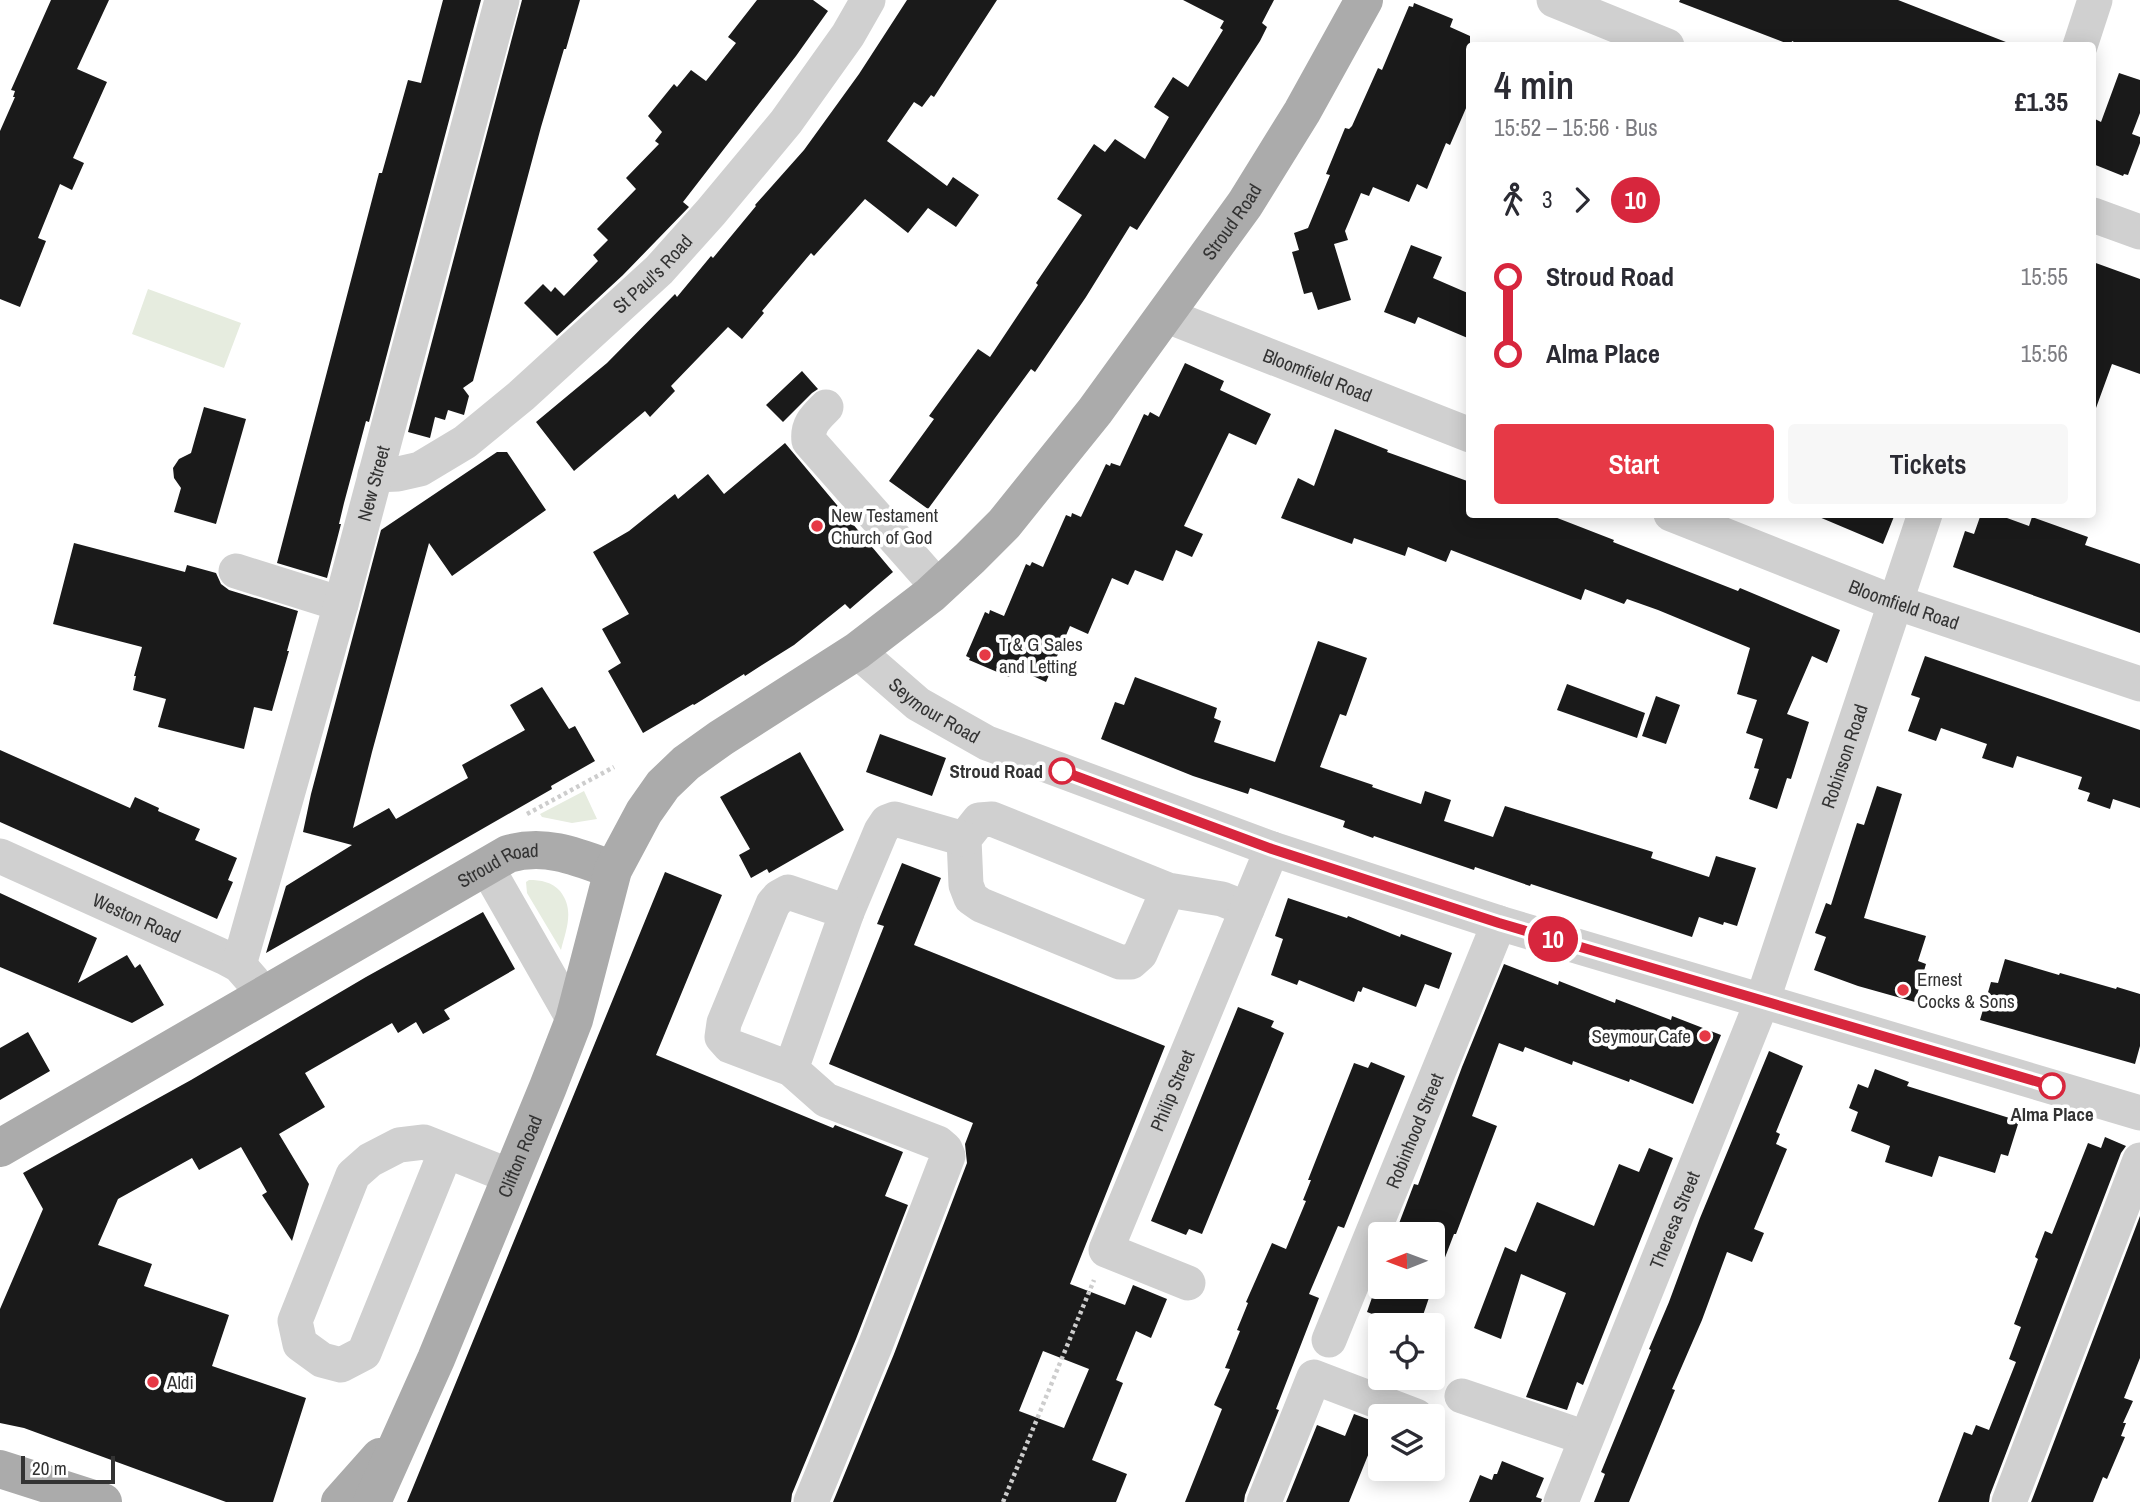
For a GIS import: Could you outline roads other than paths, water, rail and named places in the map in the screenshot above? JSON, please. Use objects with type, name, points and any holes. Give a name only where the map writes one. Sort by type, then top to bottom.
[{"type":"main road","name":"Stroud Road","points":[[0,1148],[250,980],[508,854],[519,850],[542,849],[573,855],[613,870],[644,813],[663,785],[686,763],[856,651],[939,587],[1004,524],[1095,411],[1245,204],[1302,112],[1364,0]]},
{"type":"main road","name":"Clifton Road","points":[[372,1502],[436,1359],[575,1020],[613,870]]},
{"type":"main road","name":"Clifton Road","points":[[340,1502],[403,1432]]},
{"type":"main road","points":[[0,1469],[103,1502]]},
{"type":"street","name":"New Street","points":[[250,980],[341,604],[502,0]]},
{"type":"street","name":"St Paul's Road","points":[[375,475],[420,469],[465,442],[521,396],[659,270],[786,122],[869,0]]},
{"type":"street","points":[[1554,0],[1657,42]]},
{"type":"street","points":[[2081,42],[2095,0]]},
{"type":"street","points":[[2096,216],[2140,232]]},
{"type":"street","name":"Bloomfield Road","points":[[1165,315],[1466,433]]},
{"type":"street","points":[[826,407],[811,422],[808,434],[810,441],[939,587]]},
{"type":"street","name":"Bloomfield Road","points":[[1681,518],[1880,597],[2140,684]]},
{"type":"street","name":"Robinson Road","points":[[1763,999],[1924,518]]},
{"type":"street","points":[[236,571],[341,604]]},
{"type":"street","name":"Seymour Road","points":[[856,651],[918,704],[987,743],[1272,849],[1499,923],[2140,1112]]},
{"type":"street","points":[[791,1069],[848,912],[887,822],[895,819],[964,839]]},
{"type":"street","points":[[1168,890],[1140,954],[1130,962],[1120,962],[981,905],[971,898],[966,885],[964,839],[979,820],[992,819],[1168,890],[1222,899],[1247,909]]},
{"type":"street","name":"Philip Street","points":[[1188,1283],[1106,1250],[1272,849]]},
{"type":"street","name":"Weston Road","points":[[0,856],[250,980]]},
{"type":"street","points":[[486,866],[575,1020]]},
{"type":"street","points":[[811,1502],[948,1156],[938,1143],[826,1100],[791,1069],[730,1046],[722,1037],[724,1023],[773,904],[779,897],[788,892],[848,912]]},
{"type":"street","name":"Robinhood Street","points":[[1329,1340],[1499,923]]},
{"type":"street","name":"Theresa Street","points":[[1561,1502],[1763,999]]},
{"type":"street","points":[[446,1151],[364,1353],[341,1365],[322,1360],[300,1344],[295,1321],[354,1175],[370,1160],[399,1144],[424,1142],[512,1177]]},
{"type":"street","points":[[2009,1502],[2140,1160]]},
{"type":"street","points":[[1264,1502],[1314,1377],[1385,1404]]},
{"type":"street","points":[[1462,1396],[1586,1438]]},
{"type":"place","name":"New Testament Church of God","points":[[817,526]]},
{"type":"place","name":"T & G Sales and Letting","points":[[985,655]]},
{"type":"place","name":"Stroud Road","points":[[1062,771]]},
{"type":"place","name":"Ernest Cocks & Sons","points":[[1903,990]]},
{"type":"place","name":"Seymour Cafe","points":[[1705,1036]]},
{"type":"place","name":"Alma Place","points":[[2052,1086]]},
{"type":"place","name":"Aldi","points":[[153,1382]]}]
